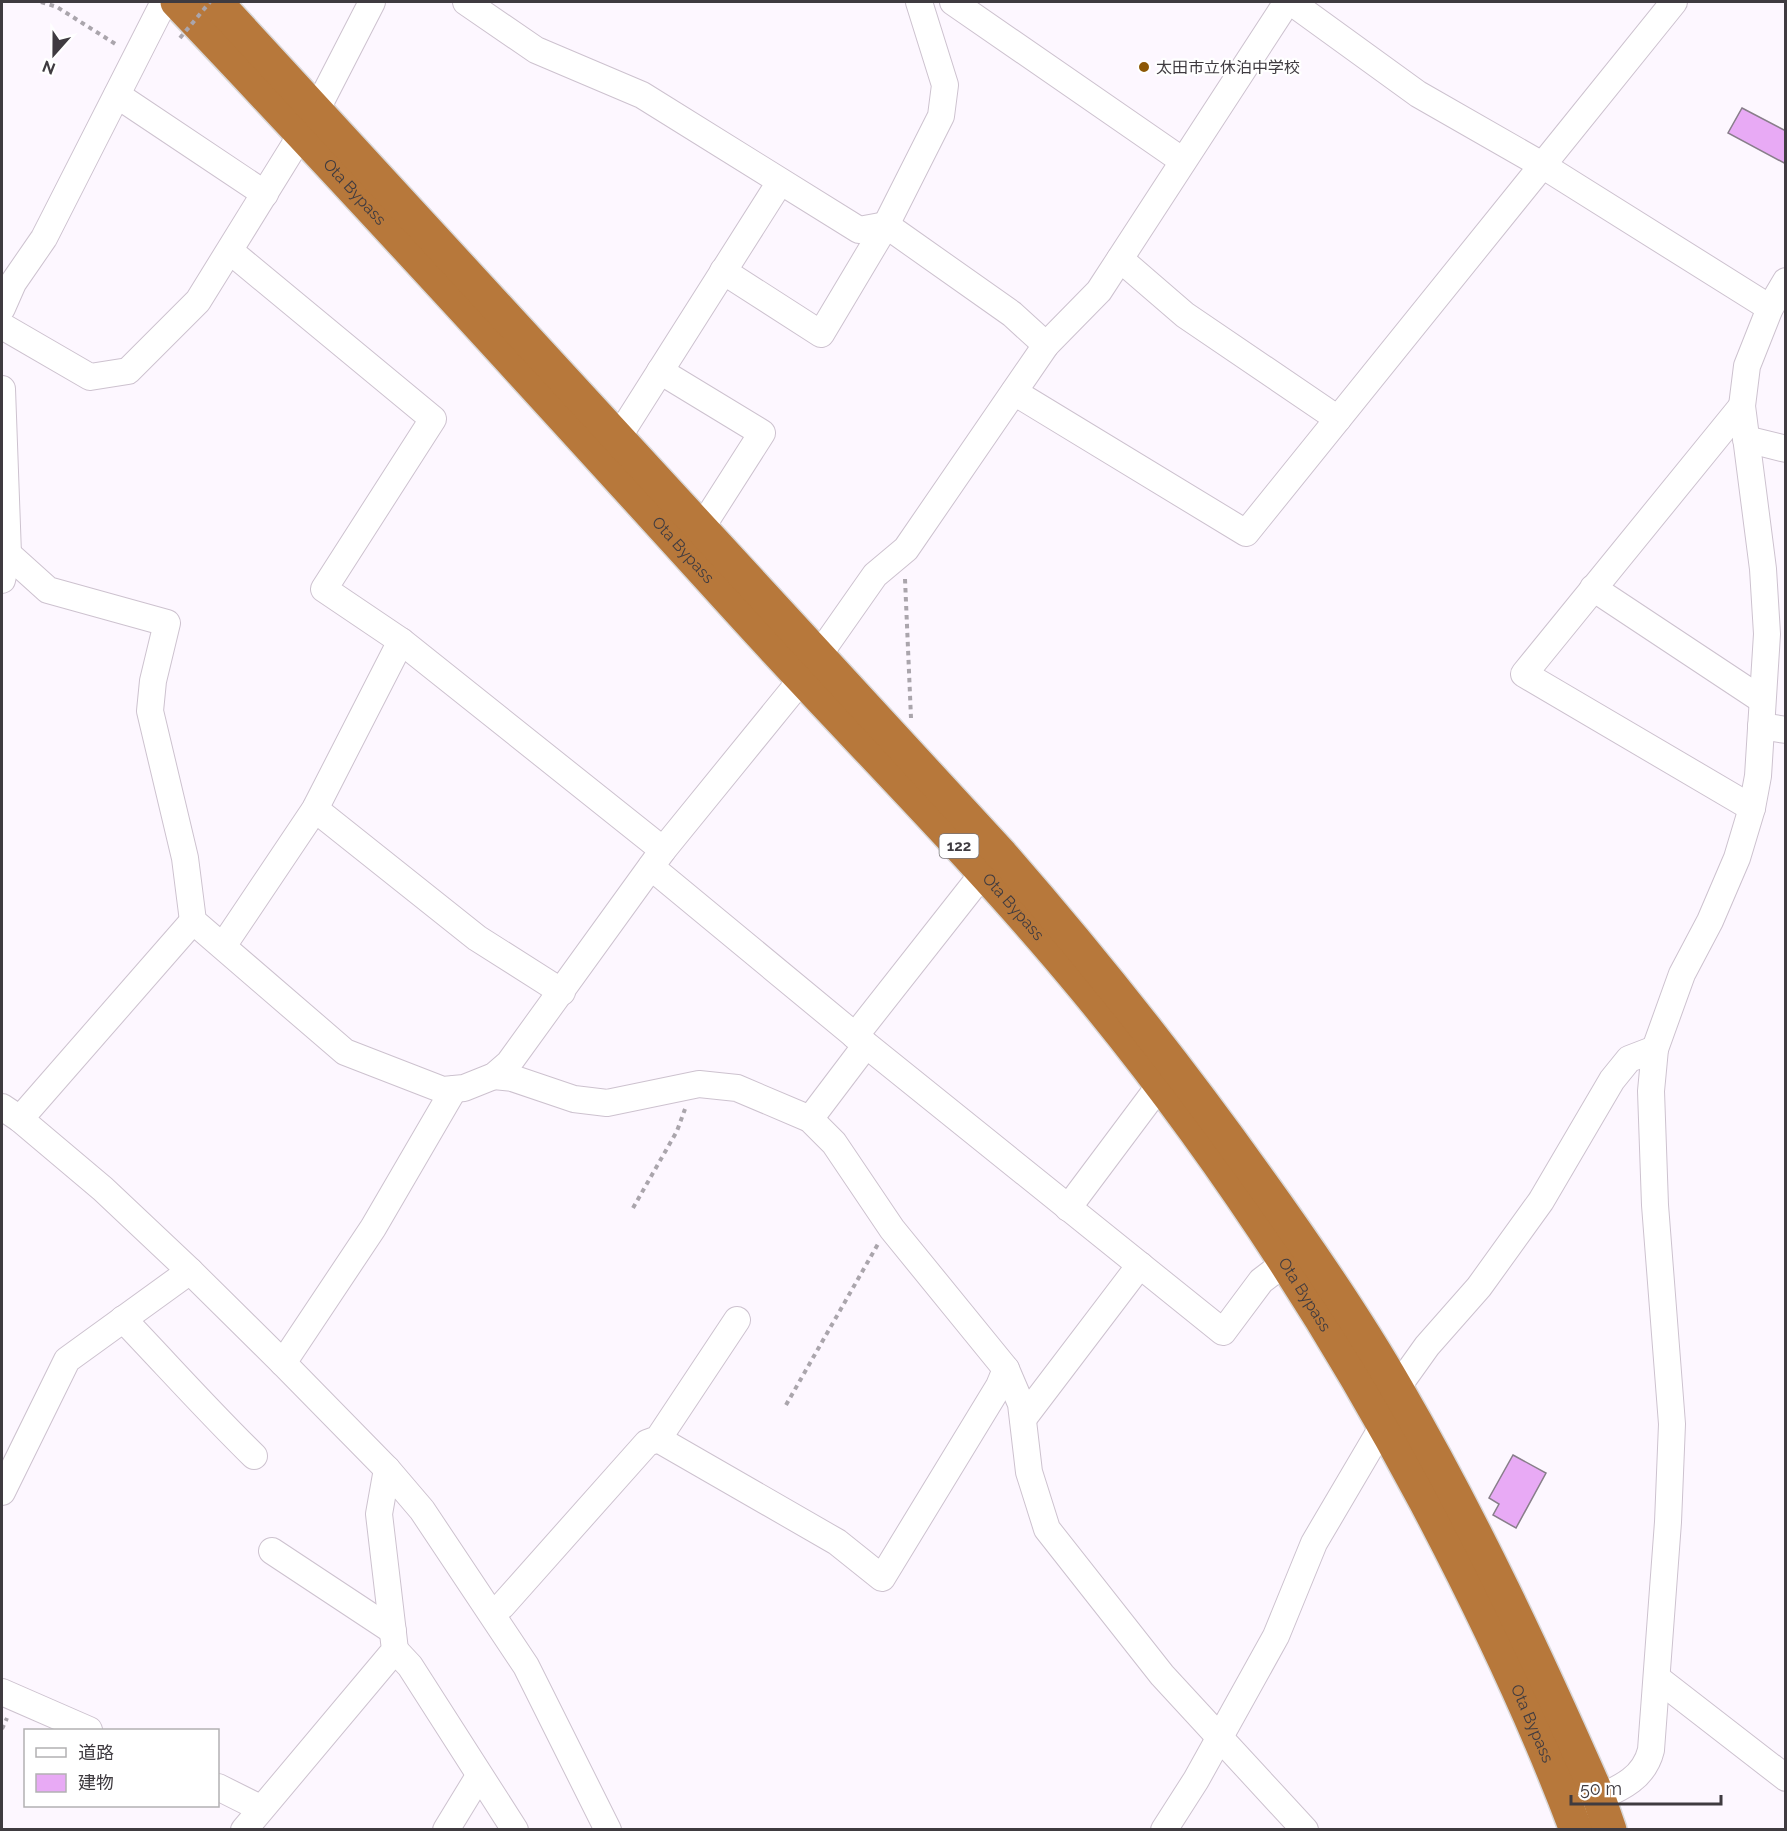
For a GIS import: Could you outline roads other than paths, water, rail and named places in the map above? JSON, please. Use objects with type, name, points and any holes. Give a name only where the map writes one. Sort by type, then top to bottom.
[{"type":"highway","name":"Ota Bypass","points":[[177,2],[310,121],[619,436],[702,527],[810,666],[1085,989],[1160,1085],[1225,1171],[1286,1262],[1384,1424],[1488,1620],[1549,1758],[1572,1821]]},
{"type":"highway","name":"Ota Bypass","points":[[216,2],[310,121],[810,666],[892,734],[1088,953],[1179,1068],[1306,1245],[1397,1388],[1512,1606],[1599,1798],[1610,1830]]},
{"type":"street","points":[[2,308],[13,283],[44,238],[164,2]]},
{"type":"street","points":[[2,326],[90,377],[128,371],[198,301],[310,121],[372,2]]},
{"type":"street","points":[[466,2],[536,50],[642,95],[859,230],[886,225],[1012,314],[1046,345]]},
{"type":"street","points":[[723,271],[821,334],[886,225],[941,116],[945,85],[919,2]]},
{"type":"street","points":[[953,2],[1183,161]]},
{"type":"street","points":[[8,554],[48,590],[167,623],[153,681],[150,711],[184,858],[193,921],[345,1052],[443,1090],[454,1089],[494,1076],[509,1063],[657,859],[810,666],[876,575],[904,550],[1046,345],[1099,291],[1287,2]]},
{"type":"street","points":[[1291,2],[1418,94],[1542,165],[1770,309]]},
{"type":"street","points":[[1014,392],[1246,533],[1674,2]]},
{"type":"street","points":[[117,95],[265,194]]},
{"type":"street","points":[[619,436],[780,182]]},
{"type":"street","points":[[230,251],[433,419],[324,588],[401,641],[657,859],[860,1040],[1223,1332],[1262,1281],[1286,1262]]},
{"type":"street","points":[[1120,258],[1185,315],[1338,419]]},
{"type":"street","points":[[1572,1821],[1599,1798],[1630,1783],[1641,1774],[1648,1763],[1657,1678],[1672,1424],[1654,1205],[1651,1091],[1655,1049],[1682,974],[1710,921],[1737,858],[1773,728],[1762,700],[1767,634],[1763,569],[1742,406],[1746,366],[1770,309],[1785,281]]},
{"type":"street","points":[[660,371],[762,433],[702,527]]},
{"type":"street","points":[[2,389],[8,554],[2,580]]},
{"type":"street","points":[[1742,406],[1524,674],[1752,808]]},
{"type":"street","points":[[1746,439],[1785,449]]},
{"type":"street","points":[[1593,588],[1762,700]]},
{"type":"street","points":[[223,946],[315,809],[401,641]]},
{"type":"street","points":[[315,809],[477,938],[562,992]]},
{"type":"street","points":[[810,1119],[860,1040],[984,872]]},
{"type":"street","points":[[193,921],[11,1113],[103,1189],[190,1270],[387,1469],[422,1510],[526,1666],[602,1827]]},
{"type":"street","points":[[1164,1830],[1276,1636],[1314,1543],[1384,1424],[1397,1388],[1427,1346],[1479,1287],[1541,1201],[1611,1080],[1629,1059],[1655,1049]]},
{"type":"street","points":[[494,1076],[512,1078],[574,1099],[607,1103],[694,1086],[737,1088],[810,1119],[834,1143],[889,1225],[1006,1369],[1021,1404],[1029,1472],[1047,1529],[1162,1675],[1218,1739],[1305,1830]]},
{"type":"street","points":[[1068,1208],[1160,1085]]},
{"type":"street","points":[[283,1362],[373,1228],[454,1089]]},
{"type":"street","points":[[1023,1419],[1140,1265]]},
{"type":"street","points":[[2,1492],[67,1360],[190,1270]]},
{"type":"street","points":[[123,1319],[193,1396],[254,1456]]},
{"type":"street","points":[[491,1611],[502,1606],[647,1443],[658,1439],[737,1320]]},
{"type":"street","points":[[658,1439],[837,1542],[882,1578],[999,1386],[1006,1369]]},
{"type":"street","points":[[244,1830],[394,1640],[379,1514],[387,1469]]},
{"type":"street","points":[[272,1551],[394,1640],[515,1830]]},
{"type":"street","points":[[1657,1678],[1785,1778]]},
{"type":"street","points":[[2,1692],[85,1729]]},
{"type":"street","points":[[446,1830],[479,1776]]},
{"type":"street","points":[[219,1788],[260,1808]]},
{"type":"place","name":"太田市立休泊中学校","points":[[1144,67]]}]
